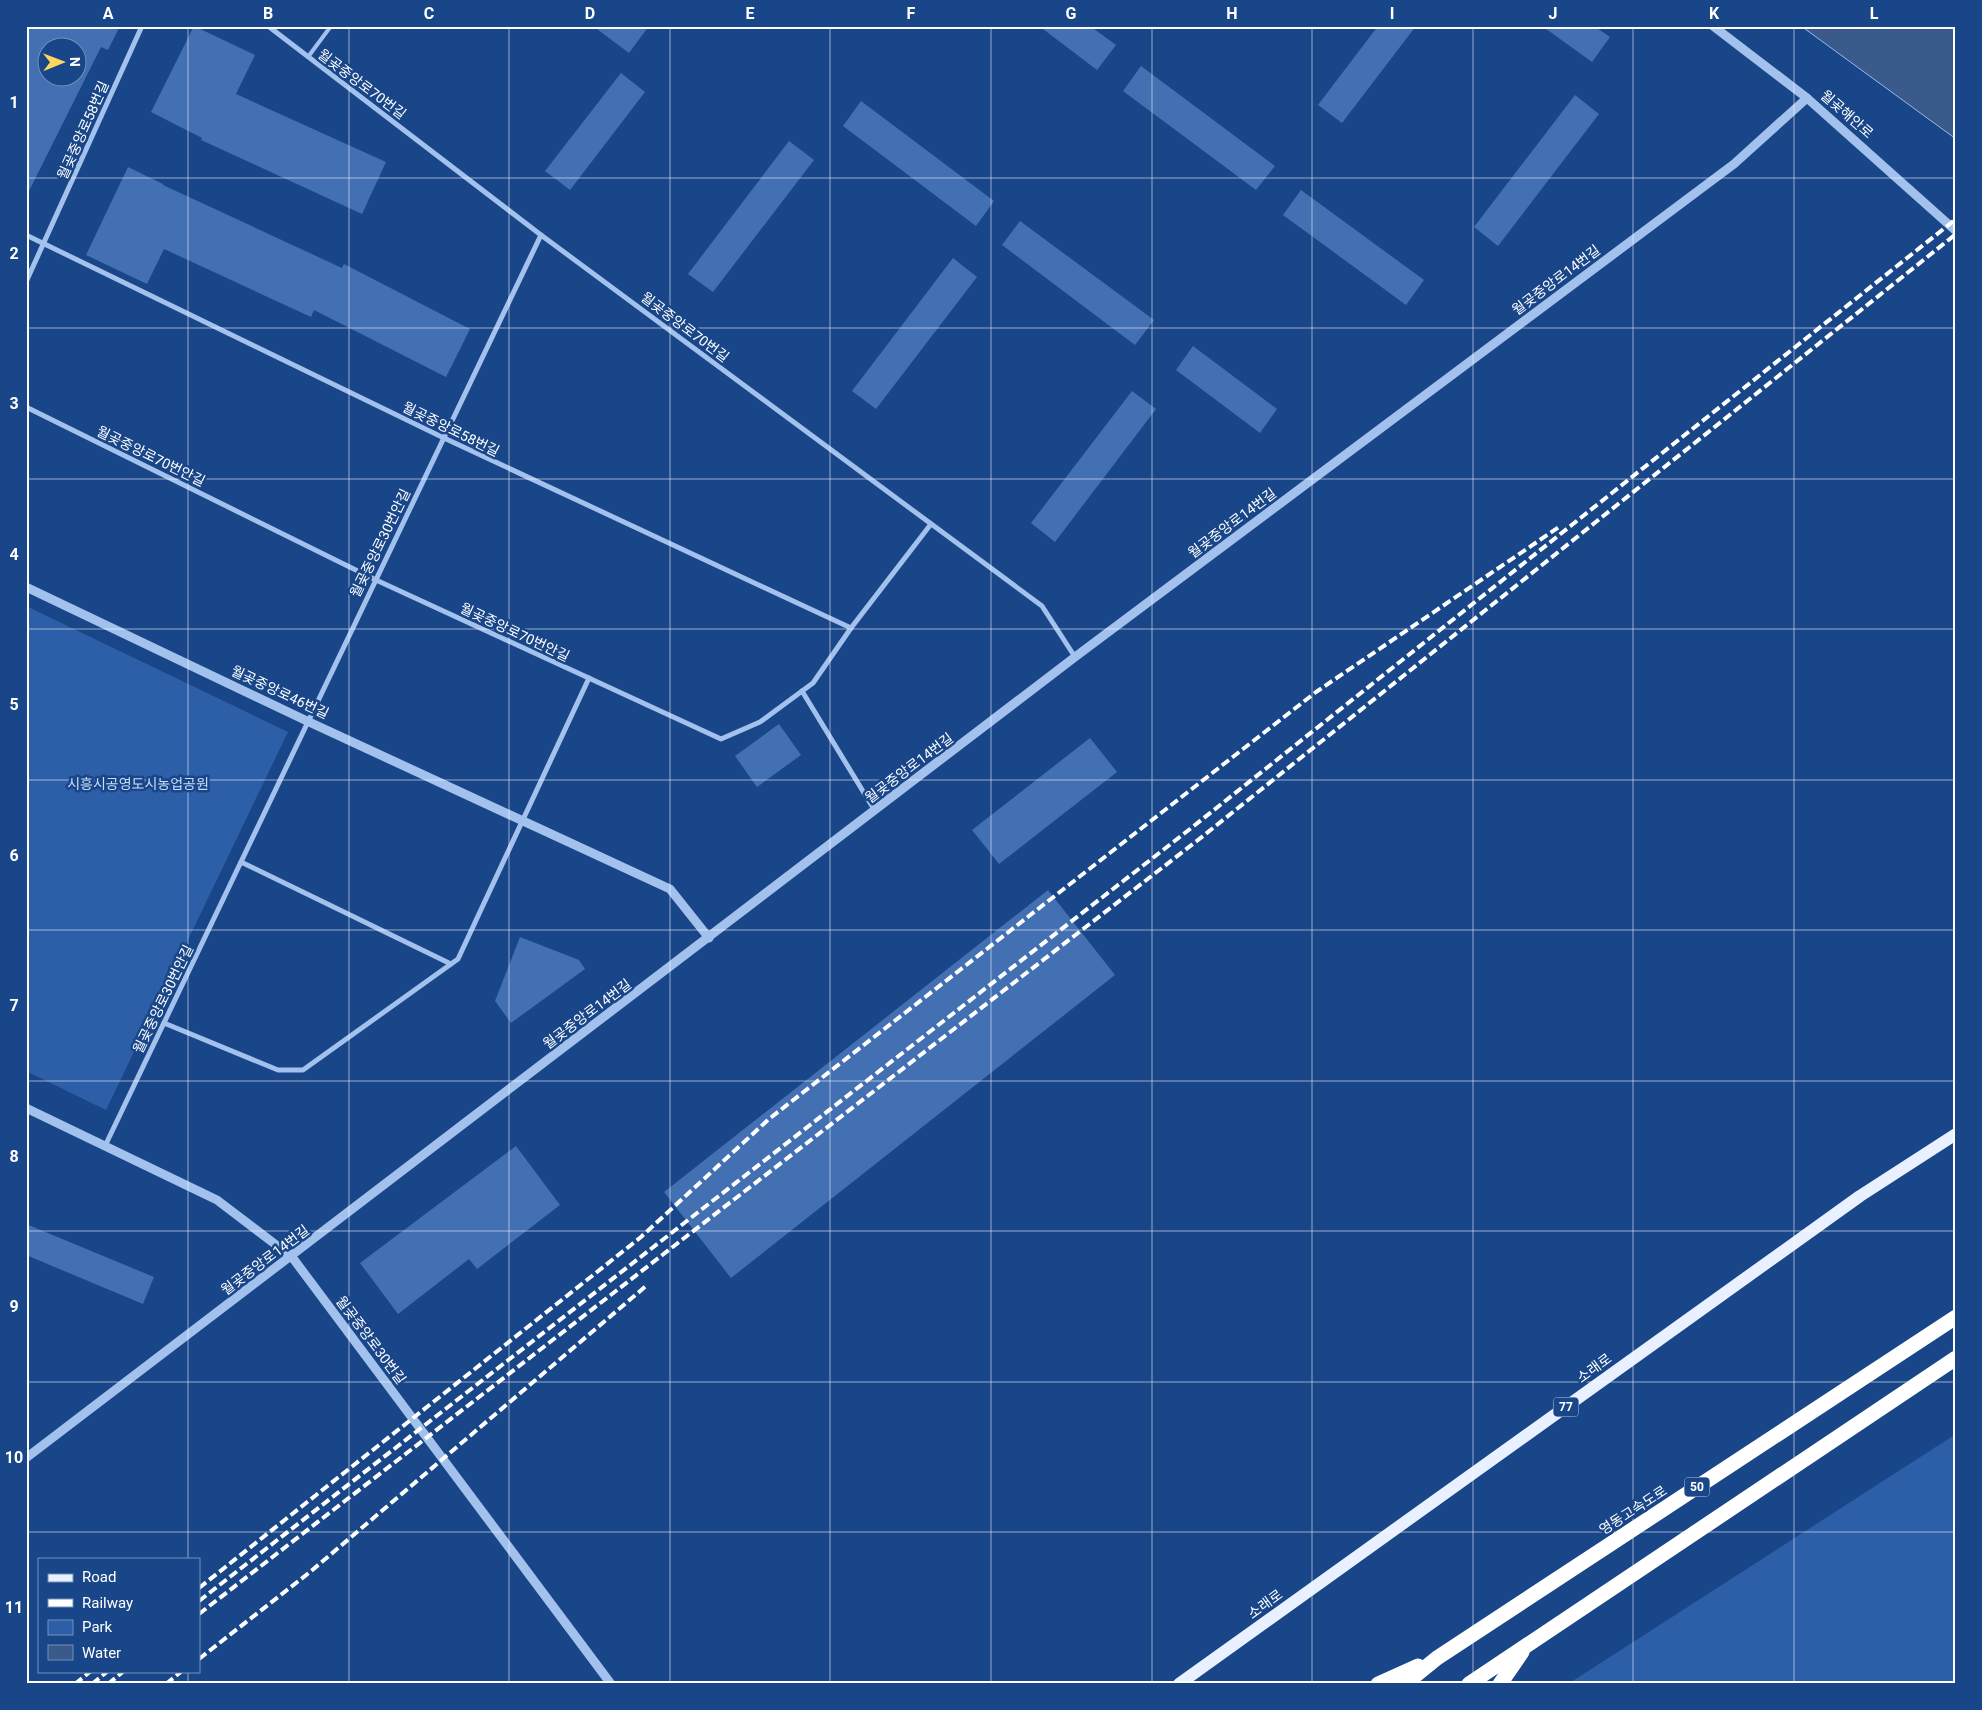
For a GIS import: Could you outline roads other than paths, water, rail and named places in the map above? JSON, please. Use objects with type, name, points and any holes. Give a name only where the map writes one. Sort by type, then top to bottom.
[{"type":"highway","name":"영동고속도로","points":[[1405,1684],[1438,1658],[1956,1317]]},
{"type":"highway","points":[[1469,1684],[1956,1358]]},
{"type":"highway","points":[[1500,1684],[1527,1645]]},
{"type":"highway","points":[[1378,1684],[1438,1658]]},
{"type":"main road","name":"소래로","points":[[1179,1684],[1860,1196],[1956,1134]]},
{"type":"street","name":"월곶중앙로58번길","points":[[26,282],[45,244],[142,26]]},
{"type":"street","name":"월곶중앙로70번길","points":[[268,26],[541,235],[1042,606],[1076,657]]},
{"type":"street","name":"월곶해안로","points":[[1713,26],[1807,98],[1956,231]]},
{"type":"street","name":"월곶중앙로14번길","points":[[26,1458],[292,1257],[1076,657],[1734,164],[1807,98]]},
{"type":"street","name":"월곶중앙로58번길","points":[[26,235],[444,438],[851,628]]},
{"type":"street","name":"월곶중앙로30번안길","points":[[106,1146],[242,862],[307,721],[541,235]]},
{"type":"street","name":"월곶중앙로70번안길","points":[[26,407],[376,580],[721,739],[760,722],[813,684],[851,628],[931,524]]},
{"type":"street","name":"월곶중앙로46번길","points":[[26,587],[307,721],[670,889],[709,938]]},
{"type":"street","points":[[164,1024],[278,1070],[303,1070],[458,959],[588,678]]},
{"type":"street","points":[[802,691],[875,811]]},
{"type":"street","points":[[242,862],[451,964]]},
{"type":"street","name":"월곶중앙로30번길","points":[[26,1108],[216,1200],[292,1257],[611,1684]]},
{"type":"lane","points":[[308,57],[331,26]]},
{"type":"water","points":[[1801,26],[1956,26],[1956,139]]},
{"type":"railway","points":[[200,1600],[1190,829],[1956,219]]},
{"type":"railway","points":[[200,1613],[1198,840],[1956,234]]},
{"type":"railway","points":[[200,1587],[641,1237],[769,1119],[1316,692],[1559,527]]},
{"type":"railway","points":[[200,1658],[310,1572],[646,1286]]},
{"type":"railway","points":[[75,1684],[90,1672]]},
{"type":"railway","points":[[92,1684],[107,1672]]},
{"type":"railway","points":[[108,1684],[123,1672]]},
{"type":"railway","points":[[166,1684],[181,1672]]},
{"type":"park label","name":"시흥시공영도시농업공원","points":[[138,784]]}]
